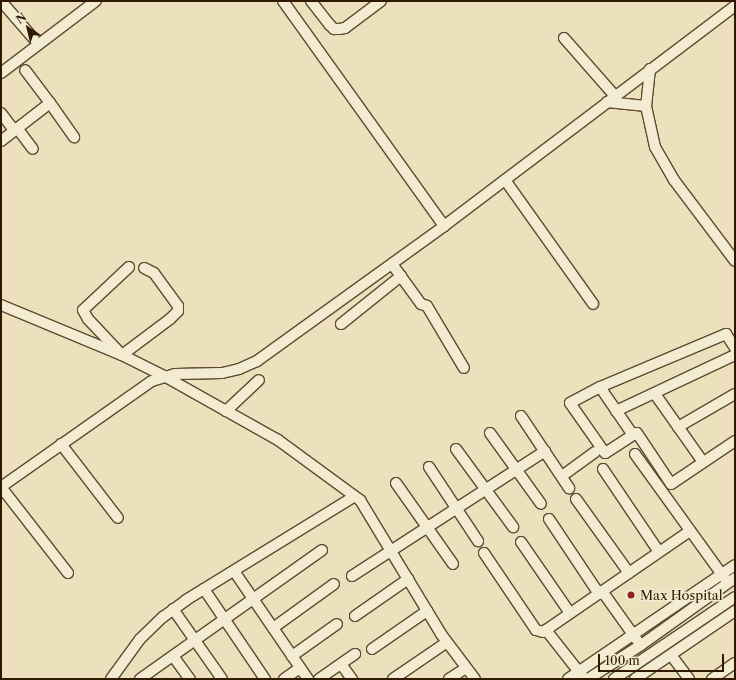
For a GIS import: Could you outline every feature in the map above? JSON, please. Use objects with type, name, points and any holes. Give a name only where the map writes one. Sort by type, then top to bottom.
[{"type":"street","points":[[1,1],[34,39]]},
{"type":"street","points":[[2,65],[85,1]]},
{"type":"street","points":[[2,65],[96,1]]},
{"type":"street","points":[[283,1],[444,226]]},
{"type":"street","points":[[311,1],[330,25],[334,29],[339,30],[345,28],[381,1]]},
{"type":"street","points":[[68,573],[1,487],[141,387],[164,376],[222,373],[239,370],[257,361],[444,226],[735,6]]},
{"type":"street","points":[[564,38],[611,99],[646,106]]},
{"type":"street","points":[[650,69],[646,106],[655,147],[674,180],[735,261]]},
{"type":"street","points":[[25,70],[74,137]]},
{"type":"street","points":[[1,140],[50,103]]},
{"type":"street","points":[[1,113],[33,148]]},
{"type":"street","points":[[505,180],[593,304]]},
{"type":"street","points":[[392,264],[421,304],[427,306],[464,368]]},
{"type":"street","points":[[122,355],[88,319],[83,310],[130,267]]},
{"type":"street","points":[[122,355],[170,319],[178,311],[178,306],[154,273],[144,268]]},
{"type":"street","points":[[341,324],[401,276]]},
{"type":"street","points":[[1,306],[122,355],[164,376],[278,440],[360,500],[427,611],[447,642],[475,679]]},
{"type":"street","points":[[735,348],[726,334],[600,388],[570,403],[605,453],[637,432],[671,484],[735,441]]},
{"type":"street","points":[[616,411],[655,394],[735,355]]},
{"type":"street","points":[[226,411],[259,380]]},
{"type":"street","points":[[600,388],[633,435]]},
{"type":"street","points":[[655,394],[703,462]]},
{"type":"street","points":[[678,427],[735,394]]},
{"type":"street","points":[[521,416],[569,488]]},
{"type":"street","points":[[490,433],[541,504]]},
{"type":"street","points":[[61,444],[118,518]]},
{"type":"street","points":[[456,449],[513,527]]},
{"type":"street","points":[[352,576],[545,451]]},
{"type":"street","points":[[562,476],[595,452]]},
{"type":"street","points":[[588,679],[641,645],[732,581],[721,574],[635,454]]},
{"type":"street","points":[[428,467],[478,541]]},
{"type":"street","points":[[603,469],[659,552]]},
{"type":"street","points":[[396,484],[454,564]]},
{"type":"street","points":[[112,679],[140,639],[173,609],[354,496]]},
{"type":"street","points":[[576,499],[629,573]]},
{"type":"street","points":[[548,519],[600,593],[641,645]]},
{"type":"street","points":[[484,553],[536,630],[539,632],[546,630],[690,531]]},
{"type":"street","points":[[521,542],[570,613]]},
{"type":"street","points":[[145,678],[224,619],[322,550]]},
{"type":"street","points":[[568,679],[582,676],[606,653],[735,565]]},
{"type":"street","points":[[234,571],[308,679]]},
{"type":"street","points":[[355,616],[408,580]]},
{"type":"street","points":[[273,628],[334,584]]},
{"type":"street","points":[[204,589],[265,679]]},
{"type":"street","points":[[606,653],[620,677],[735,597]]},
{"type":"street","points":[[173,609],[222,679]]},
{"type":"street","points":[[372,649],[427,611]]},
{"type":"street","points":[[635,679],[735,611]]},
{"type":"street","points":[[292,656],[337,624]]},
{"type":"street","points":[[546,630],[582,676]]},
{"type":"street","points":[[392,679],[447,642]]},
{"type":"street","points":[[319,679],[355,654]]},
{"type":"street","points":[[671,654],[689,679]]},
{"type":"street","points":[[173,656],[190,679]]},
{"type":"street","points":[[712,679],[735,663]]},
{"type":"street","points":[[341,664],[352,679]]},
{"type":"street","points":[[284,679],[300,668]]},
{"type":"street","points":[[449,679],[466,668]]},
{"type":"place","name":"Max Hospital","points":[[631,595]]}]
